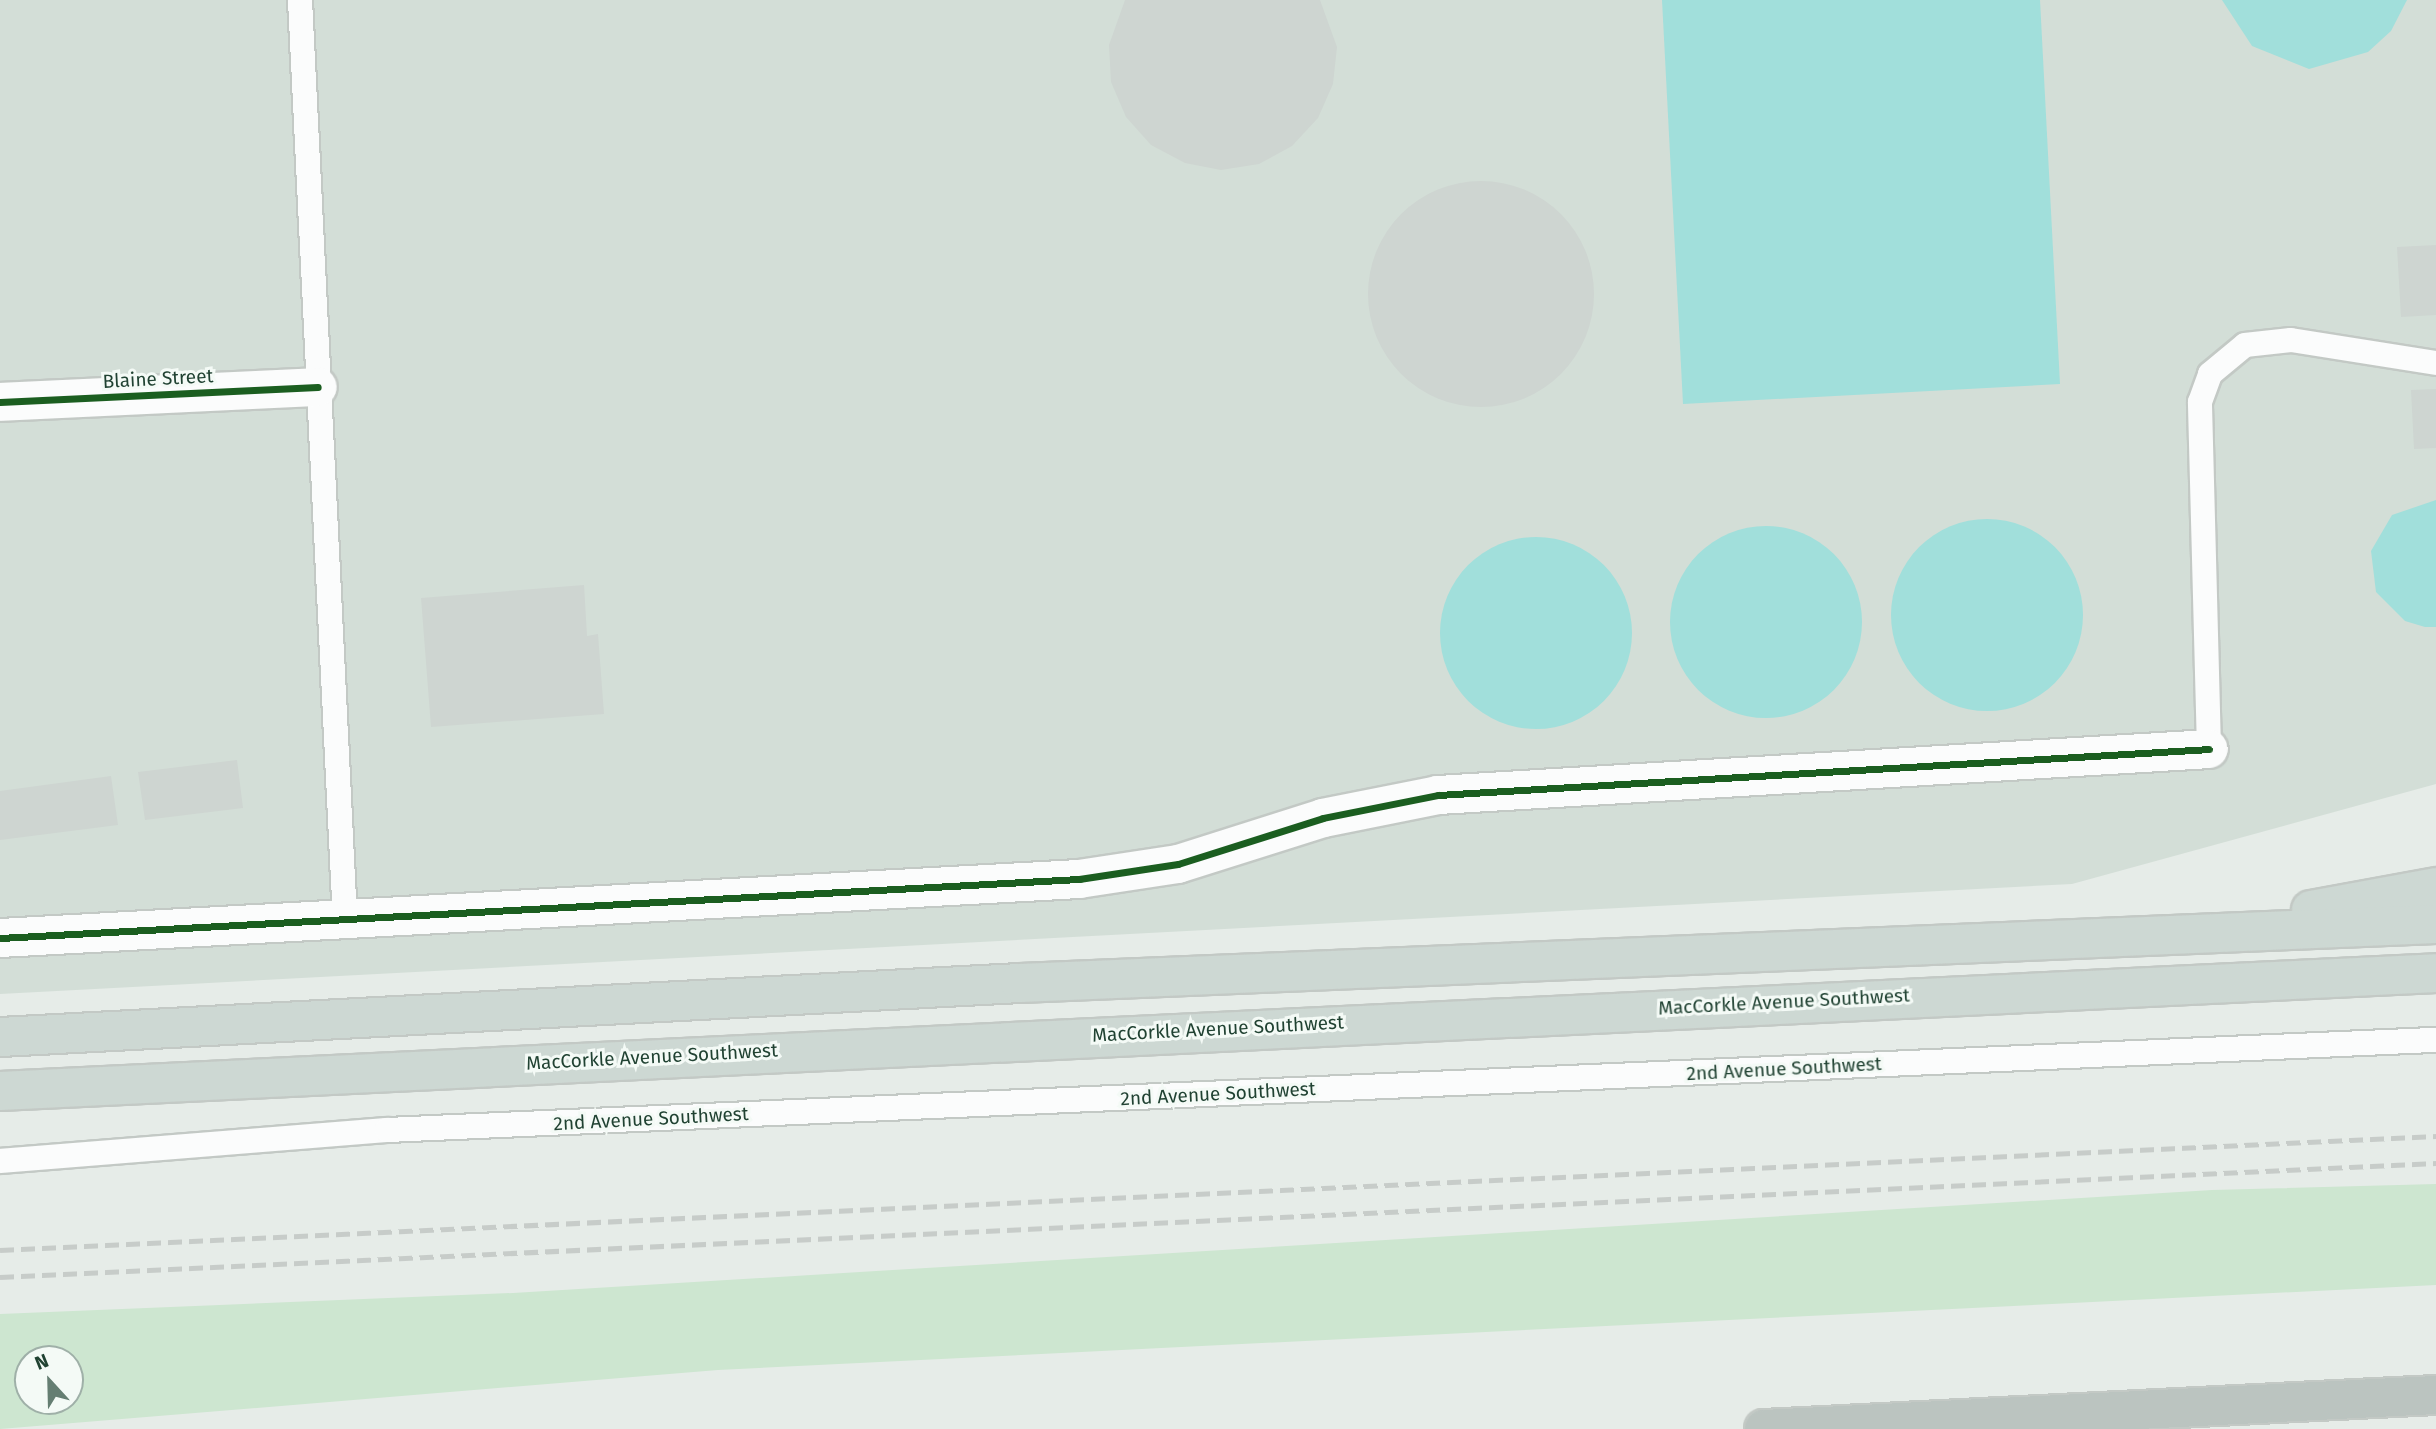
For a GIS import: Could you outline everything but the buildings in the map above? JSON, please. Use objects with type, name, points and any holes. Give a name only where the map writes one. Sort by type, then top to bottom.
[{"type":"highway","points":[[1763,1429],[2436,1395]]},
{"type":"main road","points":[[2163,936],[2436,887]]},
{"type":"main road","points":[[0,1037],[1020,983],[2436,924]]},
{"type":"main road","name":"MacCorkle Avenue Southwest","points":[[0,1091],[2436,973]]},
{"type":"street","name":"Blaine Street","points":[[0,402],[318,387]]},
{"type":"street","points":[[0,938],[1091,878],[1178,864],[1323,818],[1438,795],[2209,749]]},
{"type":"lane","points":[[300,0],[345,919]]},
{"type":"lane","points":[[2209,749],[2200,402],[2210,374],[2245,345],[2291,340],[2436,363]]},
{"type":"lane","name":"2nd Avenue Southwest","points":[[0,1161],[401,1130],[2436,1040]]},
{"type":"shaded area","points":[[0,0],[2436,0],[2436,784],[2072,884],[0,994]]},
{"type":"green space","points":[[2436,1184],[2436,1285],[718,1370],[0,1429],[0,1314],[513,1293],[2212,1190]]},
{"type":"water","points":[[1662,0],[2040,0],[2060,384],[1683,404]]},
{"type":"water","points":[[2222,0],[2407,0],[2391,31],[2368,52],[2309,69],[2252,46]]},
{"type":"water","points":[[2436,500],[2436,627],[2425,627],[2405,621],[2376,592],[2371,551],[2392,515]]},
{"type":"water","points":[[1987,519],[2024,526],[2055,547],[2076,578],[2083,615],[2076,652],[2055,683],[2024,704],[1987,711],[1950,704],[1919,683],[1898,652],[1891,615],[1898,578],[1919,547],[1950,526]]},
{"type":"water","points":[[1766,526],[1803,533],[1834,554],[1855,585],[1862,622],[1855,659],[1834,690],[1803,711],[1766,718],[1729,711],[1698,690],[1677,659],[1670,622],[1677,585],[1698,554],[1729,533]]},
{"type":"water","points":[[1536,537],[1573,544],[1604,565],[1625,596],[1632,633],[1625,670],[1604,701],[1573,722],[1536,729],[1499,722],[1468,701],[1447,670],[1440,633],[1447,596],[1468,565],[1499,544]]},
{"type":"railway","points":[[0,1250],[2436,1136]]},
{"type":"railway","points":[[0,1277],[2436,1163]]},
{"type":"cycle path","points":[[0,402],[318,387]]},
{"type":"cycle path","points":[[0,938],[1079,879],[1178,864],[1323,818],[1438,795],[2209,749]]}]
